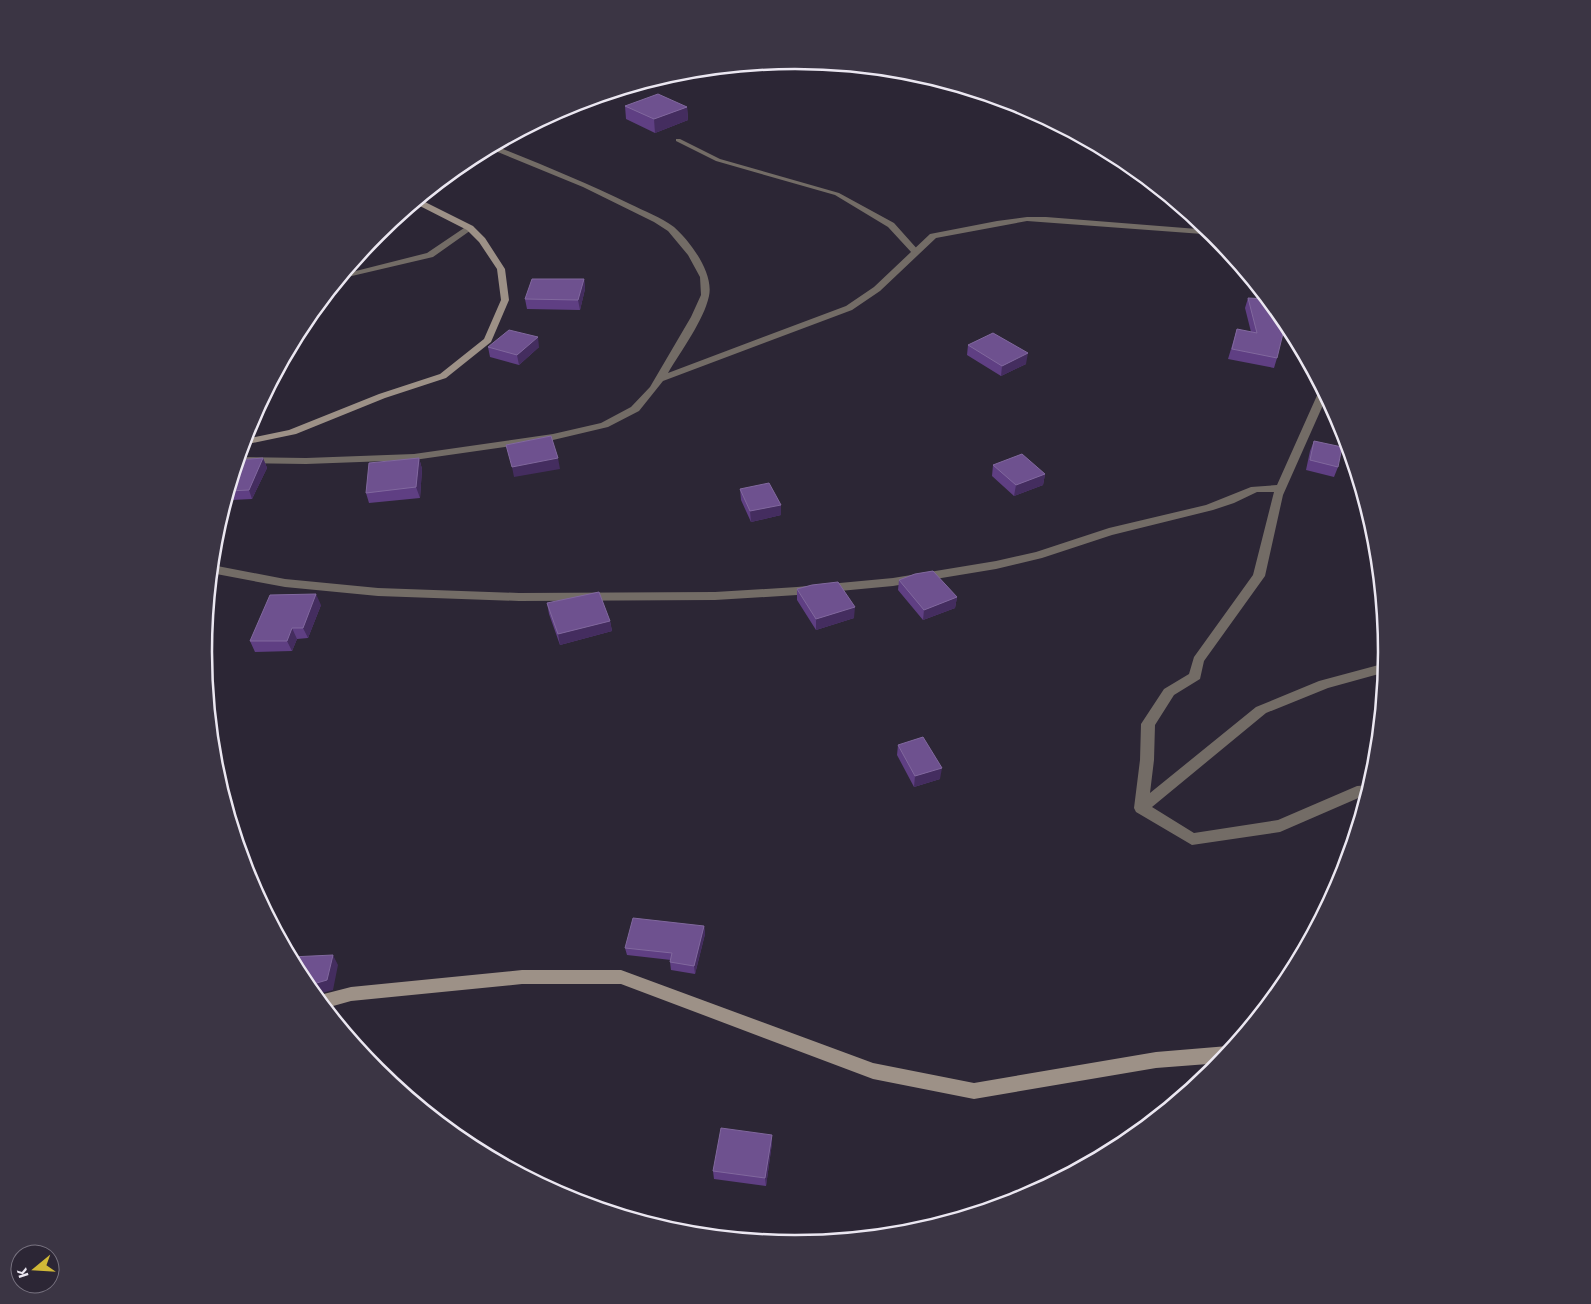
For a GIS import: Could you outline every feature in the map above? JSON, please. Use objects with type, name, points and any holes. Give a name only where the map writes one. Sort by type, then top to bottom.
[{"type":"street","points":[[245,460],[414,457],[553,437],[604,425],[634,410],[659,379],[696,317],[704,295],[704,277],[700,267],[692,254],[671,229],[657,220],[586,185],[499,150]]},
{"type":"street","points":[[253,440],[292,432],[382,396],[443,376],[488,340],[505,300],[501,269],[482,240],[470,228],[422,204]]},
{"type":"street","points":[[659,379],[849,308],[877,289],[932,236],[1026,219],[1199,232]]},
{"type":"street","points":[[351,274],[430,254],[470,228]]},
{"type":"street","points":[[1141,808],[1148,724],[1169,692],[1195,676],[1198,660],[1258,576],[1282,488],[1321,398]]},
{"type":"street","points":[[218,570],[303,585],[378,592],[519,597],[706,596],[797,591],[901,581],[996,565],[1038,555],[1109,532],[1209,508],[1230,501],[1255,489],[1282,488]]},
{"type":"street","points":[[1141,808],[1261,710],[1324,684],[1379,669]]},
{"type":"street","points":[[1141,808],[1192,839],[1280,826],[1362,790]]},
{"type":"street","points":[[328,1000],[351,994],[522,977],[621,977],[873,1071],[974,1091],[1156,1060],[1217,1055]]},
{"type":"lane","points":[[678,140],[718,160],[837,194],[891,225],[914,252]]},
{"type":"building","points":[[658,94],[687,107],[654,119],[625,106]]},
{"type":"building","points":[[532,279],[584,279],[578,300],[525,299]]},
{"type":"building","points":[[1248,298],[1259,299],[1283,333],[1277,358],[1232,349],[1237,329],[1257,333]]},
{"type":"building","points":[[509,330],[538,337],[517,355],[488,347]]},
{"type":"building","points":[[993,333],[1028,353],[1002,366],[968,345]]},
{"type":"building","points":[[551,436],[558,458],[512,467],[506,445]]},
{"type":"building","points":[[1314,441],[1341,447],[1338,467],[1310,460]]},
{"type":"building","points":[[1022,454],[1045,474],[1016,485],[993,465]]},
{"type":"building","points":[[263,458],[249,490],[235,491],[243,465],[245,459]]},
{"type":"building","points":[[419,458],[416,487],[366,493],[369,463]]},
{"type":"building","points":[[769,483],[781,505],[750,511],[740,489]]},
{"type":"building","points":[[933,571],[957,597],[924,610],[899,580],[915,574]]},
{"type":"building","points":[[838,582],[855,607],[816,619],[797,589]]},
{"type":"building","points":[[599,592],[610,621],[558,634],[547,603]]},
{"type":"building","points":[[316,594],[303,628],[292,628],[287,641],[250,641],[270,595]]},
{"type":"building","points":[[923,737],[942,768],[915,776],[898,745]]},
{"type":"building","points":[[633,918],[704,926],[694,966],[670,962],[672,953],[625,948]]},
{"type":"building","points":[[333,955],[327,980],[316,983],[298,957]]},
{"type":"building","points":[[721,1128],[772,1135],[765,1178],[713,1171]]}]
